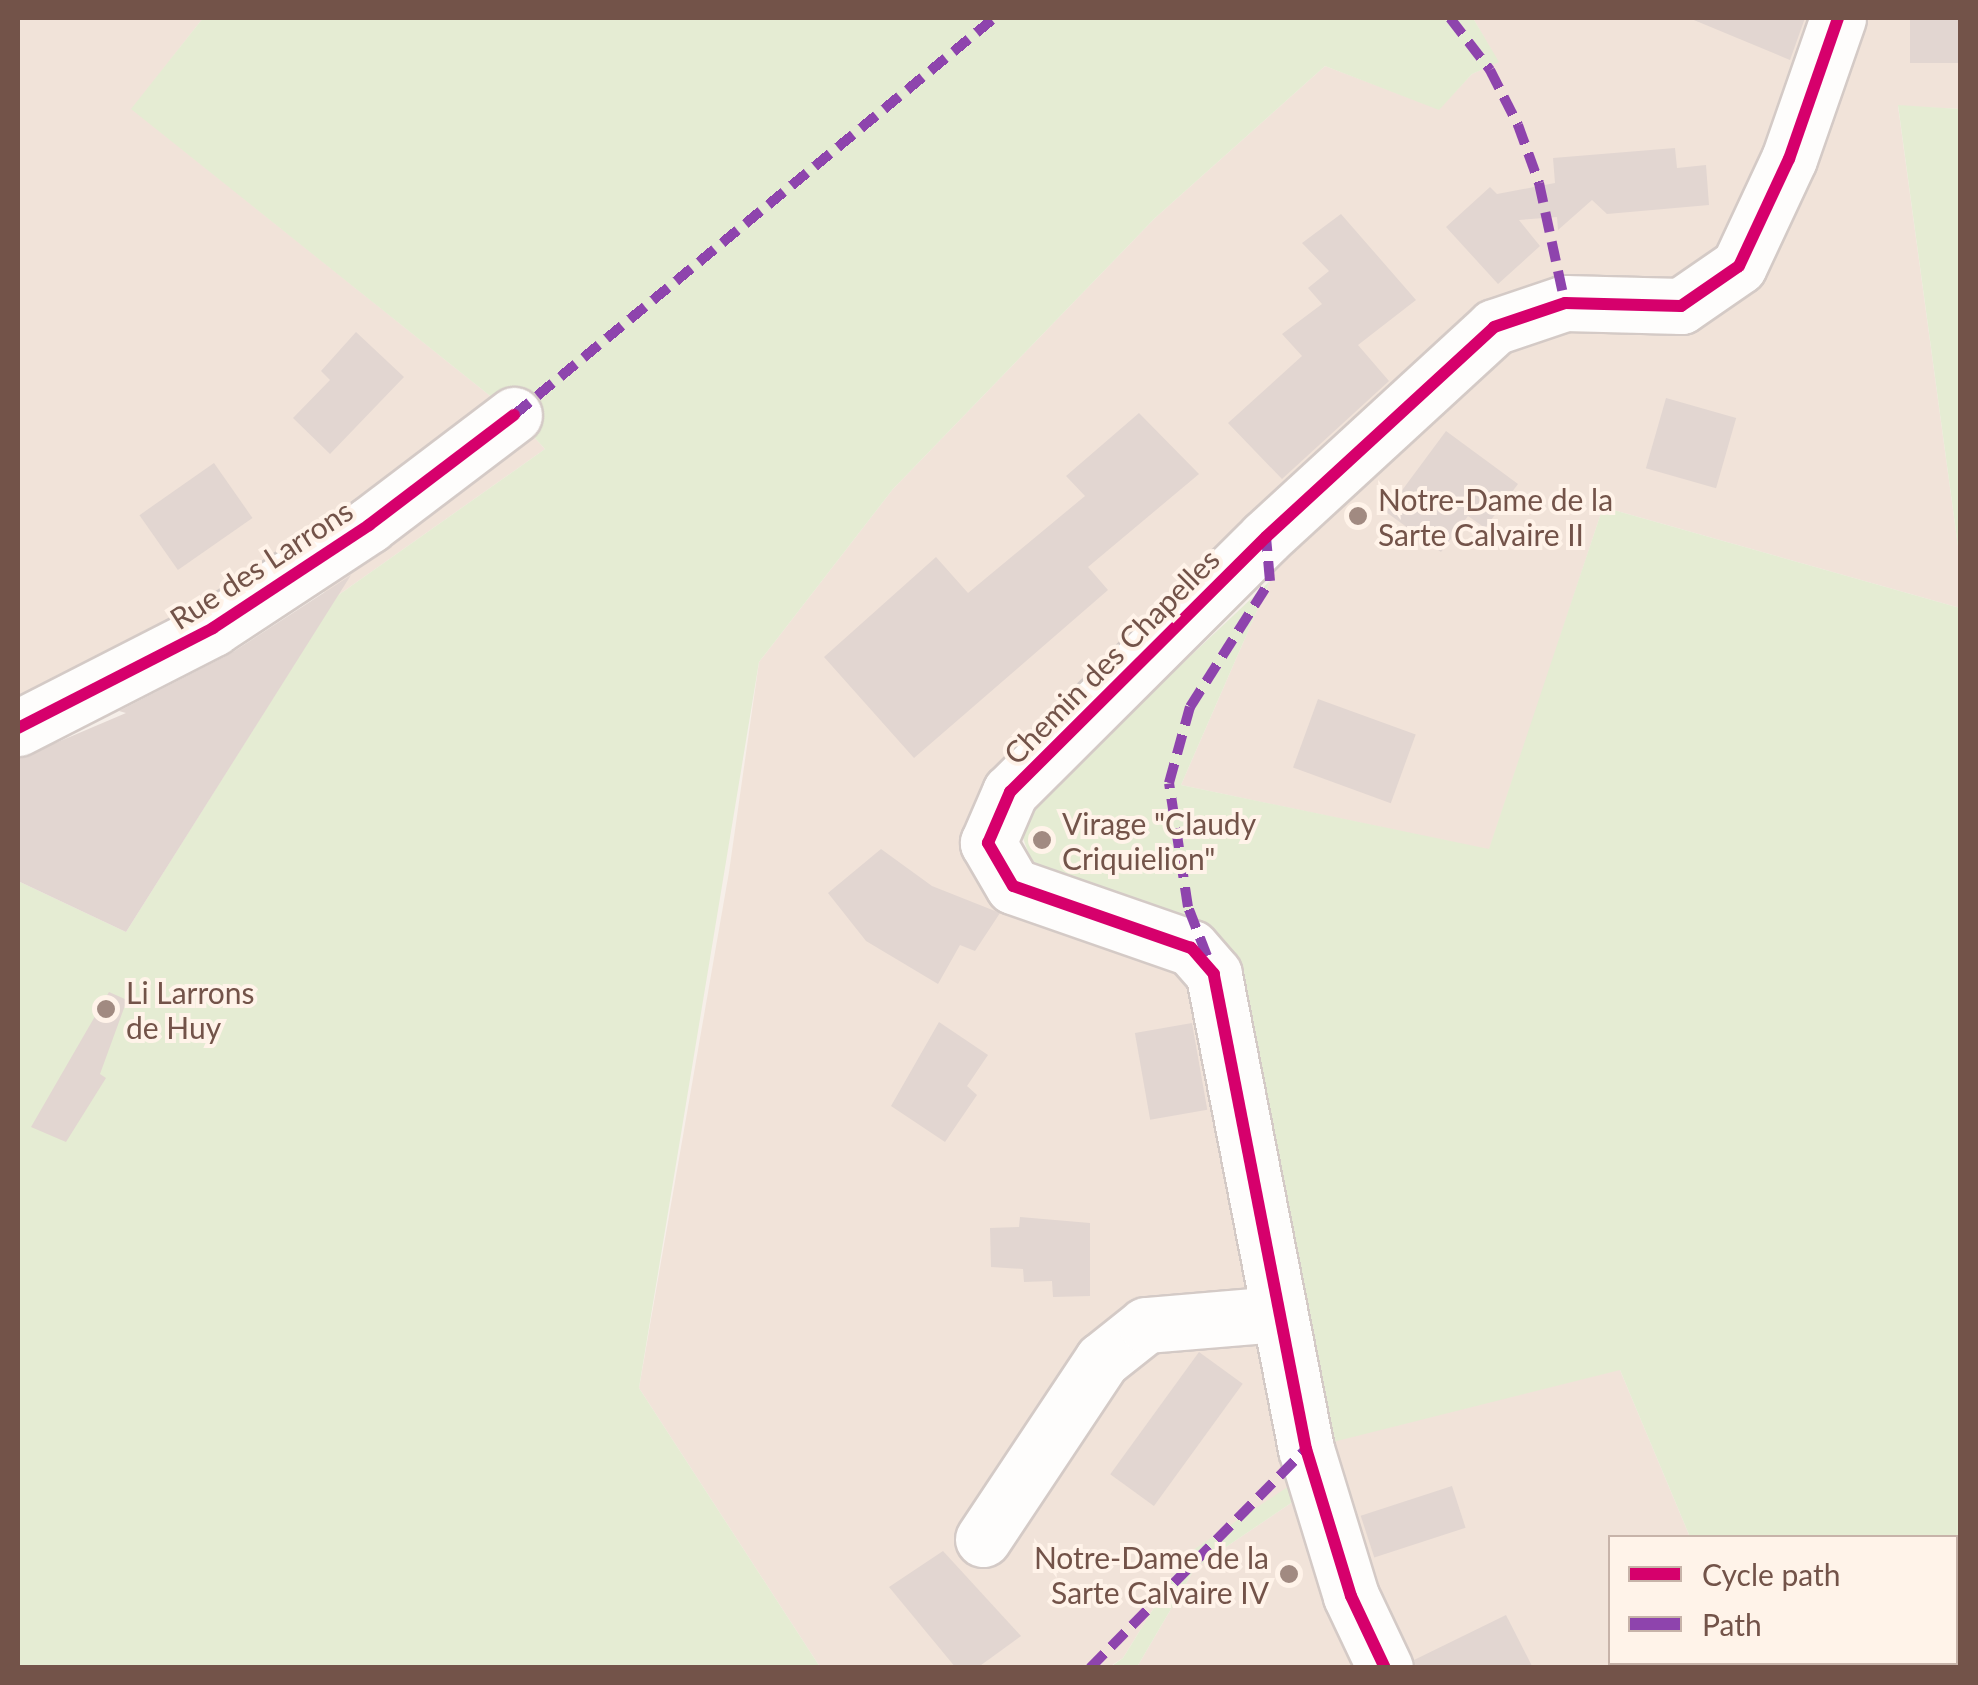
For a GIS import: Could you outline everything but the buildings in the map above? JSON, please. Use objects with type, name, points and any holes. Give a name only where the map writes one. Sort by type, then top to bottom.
[{"type":"street","name":"Chemin des Chapelles","points":[[1385,1668],[1345,1578],[1306,1449],[1214,974],[1191,948],[1013,886],[988,843],[1010,792],[1266,537],[1494,327],[1565,303],[1682,306],[1739,266],[1789,158],[1838,18]]},
{"type":"street","name":"Rue des Larrons","points":[[18,728],[212,628],[369,525],[514,415]]},
{"type":"street","points":[[983,1539],[1102,1360],[1146,1324],[1277,1314]]},
{"type":"shaded area","points":[[18,18],[203,18],[132,109],[514,415],[545,449],[337,596],[313,589],[173,680],[70,732],[18,750]]},
{"type":"shaded area","points":[[1473,18],[1960,18],[1960,109],[1898,106],[1960,561],[1960,608],[1603,507],[1490,850],[1181,785],[1270,581],[1266,539],[988,843],[1191,948],[1620,1370],[1689,1535],[1608,1535],[1608,1665],[1745,1667],[1137,1667],[1195,1568],[1297,1499],[1187,1554],[1123,1658],[1109,1667],[820,1667],[639,1388],[729,872],[759,662],[893,489],[1155,218],[1325,66],[1439,109],[1472,74],[1498,62]]},
{"type":"green space","points":[[203,18],[1473,18],[1499,62],[1472,74],[1439,110],[1325,66],[1155,218],[893,489],[759,662],[639,1388],[820,1667],[18,1668],[18,881],[126,932],[337,596],[545,449],[514,415],[131,109]]},
{"type":"green space","points":[[1898,105],[1960,109],[1960,561]]},
{"type":"green space","points":[[1603,507],[1960,608],[1960,1667],[1745,1667],[1958,1665],[1958,1535],[1689,1535],[1620,1370],[1321,1445],[1245,1001],[1212,926],[1033,866],[1022,835],[1028,809],[1270,581],[1181,785],[1489,849]]},
{"type":"green space","points":[[1292,1484],[1297,1499],[1195,1568],[1137,1667],[1109,1668],[1123,1658],[1187,1554]]},
{"type":"marked path","points":[[514,415],[994,18]]},
{"type":"marked path","points":[[1450,18],[1490,70],[1518,125],[1539,183],[1565,303]]},
{"type":"marked path","points":[[1207,956],[1188,907],[1169,783],[1190,707],[1270,581],[1266,537]]},
{"type":"marked path","points":[[1090,1668],[1306,1449]]},
{"type":"cycle path","points":[[1385,1668],[1351,1596],[1306,1449],[1214,974],[1191,948],[1013,886],[988,843],[1010,792],[1266,537],[1494,327],[1565,303],[1681,306],[1739,266],[1789,159],[1838,18]]},
{"type":"cycle path","points":[[18,728],[213,628],[369,525],[514,415]]},
{"type":"place","name":"Notre-Dame de la Sarte Calvaire II","points":[[1358,516]]},
{"type":"place","name":"Virage \"Claudy Criquielion\"","points":[[1042,840]]},
{"type":"place","name":"Li Larrons de Huy","points":[[106,1009]]},
{"type":"place","name":"Notre-Dame de la Sarte Calvaire IV","points":[[1289,1574]]}]
